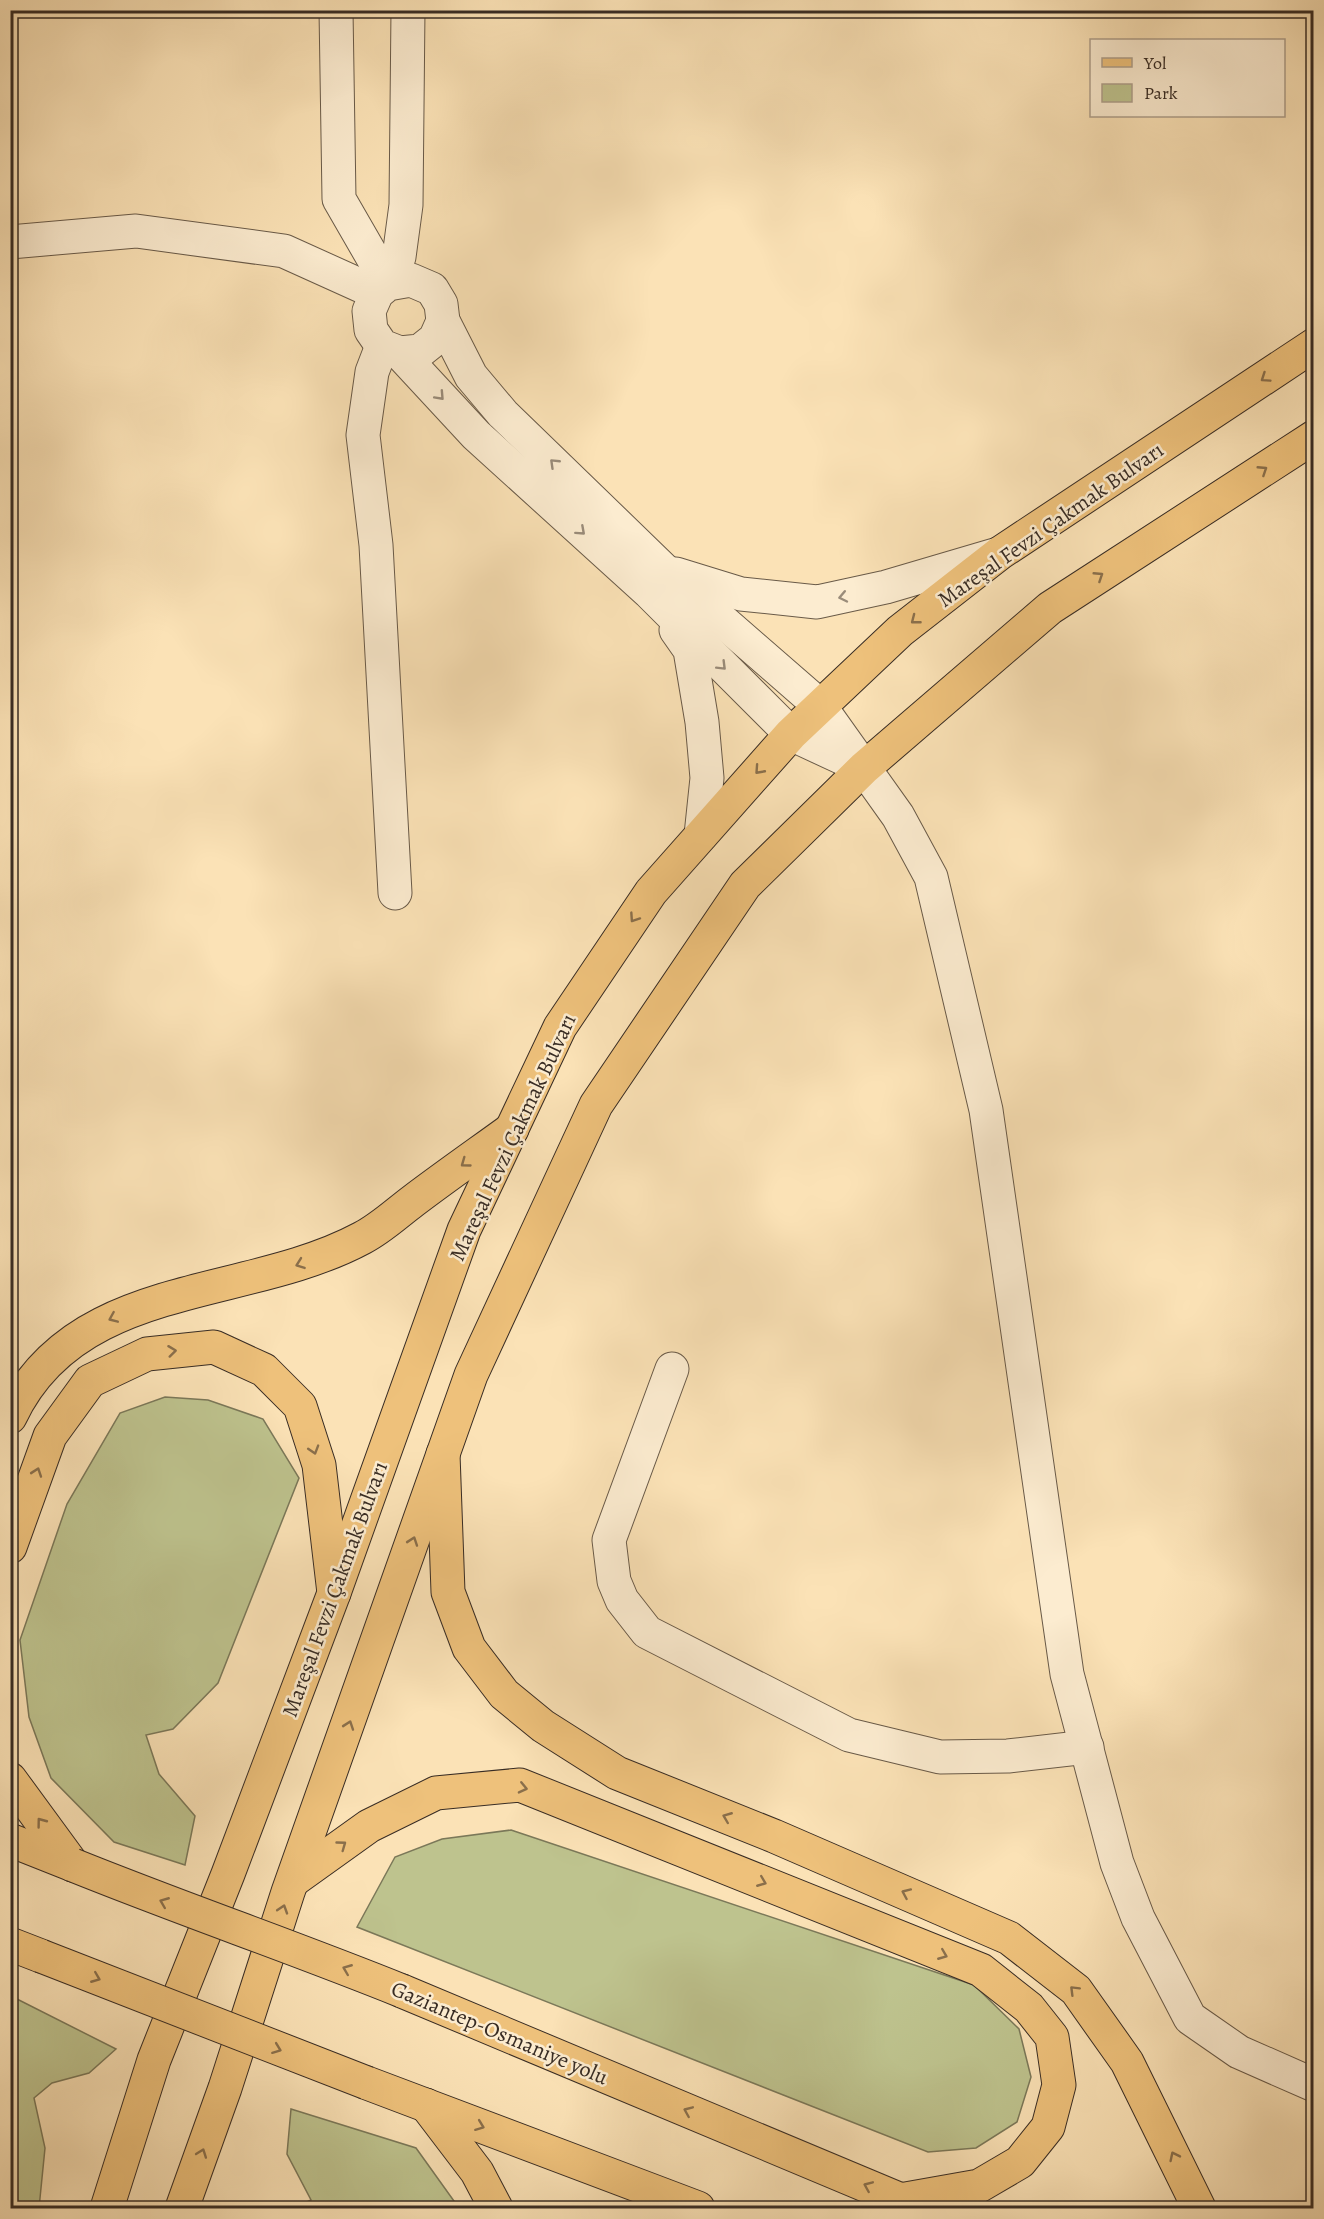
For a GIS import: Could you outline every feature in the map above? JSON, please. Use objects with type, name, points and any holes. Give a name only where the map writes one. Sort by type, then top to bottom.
[{"type":"main road","name":"Mareşal Fevzi Çakmak Bulvarı","points":[[107,2208],[154,2060],[228,1874],[334,1593],[464,1230],[560,1027],[651,892],[791,734],[819,705],[900,631],[1000,553],[1314,345]]},
{"type":"main road","points":[[182,2208],[471,1375],[596,1105],[745,885],[864,768],[1050,608],[1314,437]]},
{"type":"main road","points":[[10,1416],[22,1393],[59,1350],[106,1320],[146,1305],[296,1266],[363,1238],[512,1129]]},
{"type":"main road","points":[[10,1547],[50,1436],[90,1381],[147,1354],[214,1347],[264,1370],[300,1406],[319,1465],[334,1593]]},
{"type":"main road","points":[[443,1454],[448,1592],[469,1648],[504,1694],[543,1726],[617,1773],[774,1836],[1009,1938],[1076,1990],[1127,2062],[1199,2208]]},
{"type":"main road","points":[[10,1779],[73,1865]]},
{"type":"main road","points":[[295,1879],[369,1826],[436,1793],[520,1785],[981,1970],[1029,2008],[1052,2037],[1059,2085],[1048,2127],[1020,2162],[979,2186],[911,2204]]},
{"type":"main road","points":[[10,1840],[73,1865]]},
{"type":"main road","name":"Gaziantep-Osmaniye yolu","points":[[73,1865],[207,1918],[274,1940],[402,1990],[911,2204]]},
{"type":"main road","points":[[10,1944],[367,2083],[698,2208]]},
{"type":"main road","points":[[426,2105],[477,2172],[496,2208]]},
{"type":"street","points":[[336,10],[339,199],[382,289]]},
{"type":"street","points":[[408,10],[406,205],[399,257],[369,311],[371,330],[476,435],[656,581],[819,705],[898,816],[932,877],[986,1110],[1067,1674],[1117,1863],[1138,1918],[1190,2018],[1239,2052],[1314,2085]]},
{"type":"street","points":[[406,205],[417,253],[432,290],[441,304],[443,321],[471,376],[791,734],[864,768]]},
{"type":"street","points":[[10,242],[136,231],[284,250],[382,289],[411,280],[432,290]]},
{"type":"street","points":[[391,350],[420,351],[435,339],[443,321]]},
{"type":"street","points":[[391,350],[372,372],[363,435],[376,545],[395,893]]},
{"type":"street","points":[[656,581],[741,594],[818,602],[886,587],[1000,553]]},
{"type":"street","points":[[656,581],[690,650],[702,722],[707,778],[701,835]]},
{"type":"street","points":[[672,1369],[609,1540],[614,1581],[622,1600],[646,1632],[849,1735],[940,1757],[1008,1756],[1087,1747]]},
{"type":"green space","points":[[165,1397],[208,1400],[263,1419],[299,1478],[218,1683],[173,1729],[146,1735],[159,1774],[195,1816],[185,1865],[114,1842],[51,1778],[29,1717],[20,1640],[67,1504],[120,1413]]},
{"type":"green space","points":[[511,1830],[974,1985],[1019,2029],[1031,2077],[1017,2122],[976,2148],[928,2152],[357,1927],[395,1857],[442,1839]]},
{"type":"green space","points":[[11,1996],[116,2049],[89,2073],[52,2083],[34,2098],[45,2148],[39,2208],[11,2208]]},
{"type":"green space","points":[[291,2109],[416,2148],[459,2208],[294,2208],[311,2200],[287,2154]]}]
